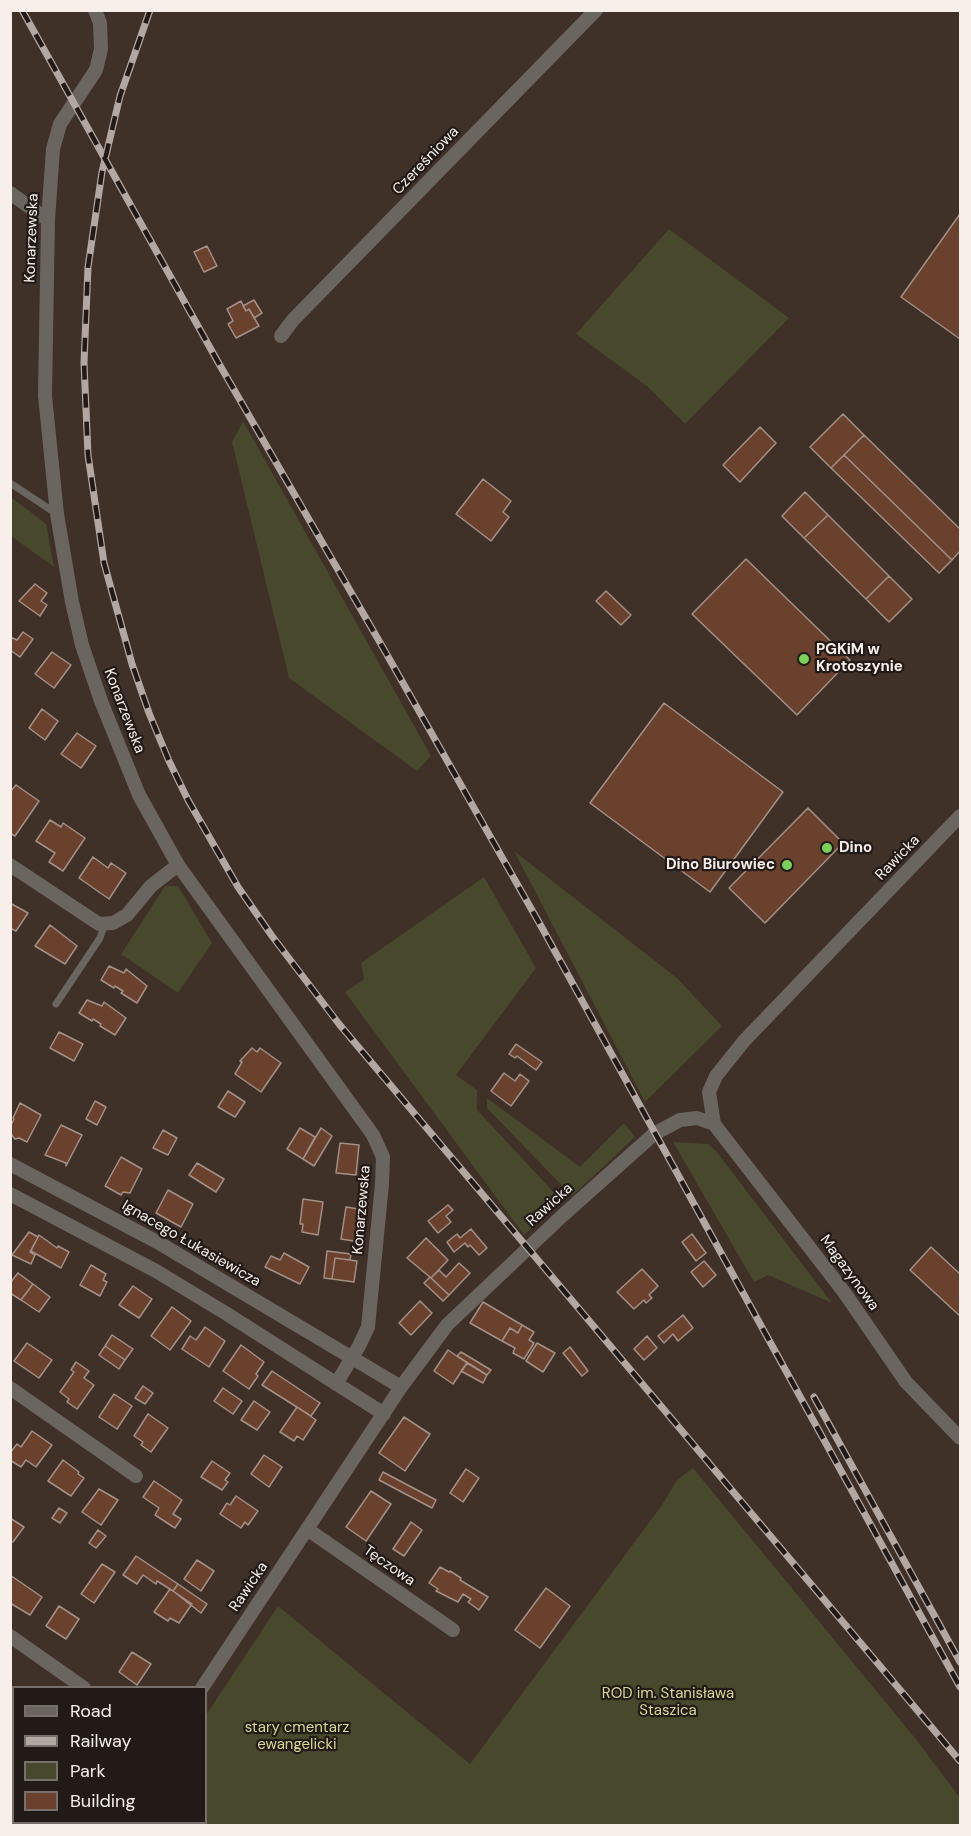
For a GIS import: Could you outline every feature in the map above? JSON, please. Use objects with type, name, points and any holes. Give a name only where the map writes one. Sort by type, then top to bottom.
[{"type":"street","name":"Konarzewska","points":[[95,10],[100,23],[101,49],[96,70],[60,124],[53,149],[48,220],[45,396],[57,514],[74,613],[101,701],[139,795],[178,865],[373,1135],[383,1157],[369,1324],[352,1359]]},
{"type":"street","name":"Czereśniowa","points":[[281,336],[293,320],[596,10]]},
{"type":"street","points":[[10,193],[48,220]]},
{"type":"street","name":"Rawicka","points":[[203,1686],[401,1387],[447,1324],[654,1134],[680,1120],[698,1118],[714,1124],[709,1092],[716,1076],[744,1041],[960,816]]},
{"type":"street","points":[[10,866],[99,924],[113,923],[127,915],[151,886],[178,865]]},
{"type":"street","name":"Magazynowa","points":[[714,1124],[844,1292],[906,1382],[960,1438]]},
{"type":"street","name":"Ignacego Łukasiewicza","points":[[10,1164],[159,1243],[401,1387]]},
{"type":"street","points":[[10,1194],[146,1266],[228,1314],[384,1414]]},
{"type":"street","points":[[146,1266],[159,1243]]},
{"type":"street","points":[[336,1384],[352,1359]]},
{"type":"street","points":[[10,1388],[136,1476]]},
{"type":"street","name":"Tęczowa","points":[[307,1529],[453,1630]]},
{"type":"street","points":[[10,1636],[81,1686]]},
{"type":"lane","points":[[10,483],[57,514]]},
{"type":"lane","points":[[56,1004],[100,938],[105,923]]},
{"type":"green space","points":[[669,229],[789,318],[685,424],[648,387],[576,334]]},
{"type":"green space","points":[[243,421],[431,756],[417,771],[289,678],[232,442]]},
{"type":"green space","points":[[11,497],[46,524],[54,567],[11,536]]},
{"type":"green space","points":[[514,851],[677,978],[722,1026],[645,1102]]},
{"type":"green space","points":[[484,877],[536,968],[456,1075],[477,1090],[477,1110],[562,1201],[524,1235],[345,992],[364,979],[361,963]]},
{"type":"green space","points":[[165,886],[178,886],[212,943],[178,993],[121,954]]},
{"type":"green space","points":[[487,1098],[580,1167],[624,1123],[635,1137],[572,1196],[487,1108]]},
{"type":"green space","points":[[673,1142],[708,1144],[716,1151],[832,1303],[768,1275],[754,1282]]},
{"type":"green space","points":[[693,1468],[915,1738],[960,1798],[960,1825],[131,1825],[207,1824],[207,1713],[278,1606],[470,1764],[662,1505],[677,1480]]},
{"type":"building","points":[[960,214],[960,339],[901,297]]},
{"type":"building","points":[[207,246],[217,266],[204,272],[194,252]]},
{"type":"building","points":[[254,300],[262,313],[254,318],[249,309],[246,311],[243,306]]},
{"type":"building","points":[[241,301],[246,311],[249,309],[259,326],[236,338],[228,324],[233,321],[227,309]]},
{"type":"building","points":[[843,414],[864,435],[831,468],[810,447]]},
{"type":"building","points":[[760,427],[776,443],[740,482],[723,465]]},
{"type":"building","points":[[864,435],[960,529],[960,551],[952,560],[844,455]]},
{"type":"building","points":[[844,455],[952,560],[939,573],[831,468]]},
{"type":"building","points":[[483,479],[511,501],[503,512],[509,517],[491,541],[456,514]]},
{"type":"building","points":[[805,492],[828,515],[804,538],[782,516]]},
{"type":"building","points":[[828,515],[889,576],[866,599],[804,538]]},
{"type":"building","points":[[746,559],[850,660],[797,715],[692,614]]},
{"type":"building","points":[[889,576],[912,599],[889,622],[866,599]]},
{"type":"building","points":[[35,584],[47,593],[41,601],[47,605],[40,616],[19,601]]},
{"type":"building","points":[[606,591],[631,615],[621,625],[596,601]]},
{"type":"building","points":[[23,632],[33,639],[20,657],[10,650],[10,637],[17,640]]},
{"type":"building","points":[[52,652],[71,665],[54,688],[35,674]]},
{"type":"building","points":[[664,703],[783,792],[710,892],[590,803]]},
{"type":"building","points":[[42,709],[58,721],[45,740],[29,728]]},
{"type":"building","points":[[77,733],[96,746],[81,768],[61,754]]},
{"type":"building","points":[[16,785],[39,801],[15,836],[10,833],[10,792]]},
{"type":"building","name":"Dino Biurowiec","points":[[808,808],[843,843],[765,923],[729,888]]},
{"type":"building","points":[[50,820],[61,827],[63,823],[85,838],[63,871],[49,862],[55,853],[36,841]]},
{"type":"building","points":[[93,857],[108,868],[111,863],[126,873],[109,899],[79,878]]},
{"type":"building","points":[[10,903],[28,913],[16,931],[10,928]]},
{"type":"building","points":[[50,925],[77,946],[65,964],[35,946]]},
{"type":"building","points":[[109,966],[124,973],[126,969],[147,986],[137,1003],[121,993],[123,991],[101,980]]},
{"type":"building","points":[[87,1000],[102,1006],[104,1002],[126,1018],[115,1035],[93,1019],[92,1021],[79,1013]]},
{"type":"building","points":[[59,1032],[83,1044],[74,1061],[50,1048]]},
{"type":"building","points":[[516,1044],[542,1062],[536,1070],[517,1056],[515,1058],[509,1054]]},
{"type":"building","points":[[252,1048],[257,1052],[260,1048],[281,1063],[261,1092],[235,1074],[242,1062],[240,1061]]},
{"type":"building","points":[[504,1073],[515,1081],[520,1074],[529,1081],[511,1106],[491,1091]]},
{"type":"building","points":[[228,1091],[245,1102],[235,1117],[218,1107]]},
{"type":"building","points":[[95,1101],[106,1107],[97,1125],[86,1119]]},
{"type":"building","points":[[20,1103],[41,1115],[27,1142],[19,1138],[15,1139],[10,1133],[13,1118]]},
{"type":"building","points":[[61,1125],[82,1135],[66,1166],[66,1163],[45,1155]]},
{"type":"building","points":[[300,1128],[315,1137],[303,1159],[287,1149]]},
{"type":"building","points":[[321,1128],[332,1136],[314,1166],[303,1159]]},
{"type":"building","points":[[163,1130],[177,1138],[168,1155],[153,1148]]},
{"type":"building","points":[[340,1143],[359,1145],[356,1175],[336,1173]]},
{"type":"building","points":[[121,1157],[142,1169],[130,1193],[123,1192],[121,1195],[105,1186]]},
{"type":"building","points":[[197,1163],[224,1179],[216,1192],[189,1175]]},
{"type":"building","points":[[168,1190],[193,1204],[181,1227],[156,1213]]},
{"type":"building","points":[[303,1199],[323,1202],[318,1235],[302,1232],[303,1224],[300,1224]]},
{"type":"building","points":[[448,1205],[453,1210],[446,1216],[451,1222],[438,1233],[428,1221]]},
{"type":"building","points":[[346,1207],[365,1210],[360,1242],[341,1239]]},
{"type":"building","points":[[471,1229],[487,1248],[479,1255],[465,1243],[454,1252],[447,1242],[457,1234],[460,1238]]},
{"type":"building","points":[[29,1232],[38,1237],[30,1252],[35,1255],[31,1264],[12,1255]]},
{"type":"building","points":[[692,1234],[706,1253],[696,1261],[682,1242]]},
{"type":"building","points":[[39,1235],[57,1248],[58,1246],[69,1252],[61,1268],[31,1251]]},
{"type":"building","points":[[426,1238],[448,1260],[431,1278],[407,1258]]},
{"type":"building","points":[[931,1247],[960,1274],[960,1316],[910,1270]]},
{"type":"building","points":[[327,1251],[351,1254],[350,1260],[335,1258],[332,1279],[324,1278]]},
{"type":"building","points":[[284,1253],[309,1267],[300,1284],[265,1267],[271,1256],[280,1260]]},
{"type":"building","points":[[335,1258],[357,1261],[354,1282],[332,1279]]},
{"type":"building","points":[[704,1261],[716,1275],[703,1287],[691,1272]]},
{"type":"building","points":[[459,1263],[470,1273],[449,1295],[431,1278],[439,1270],[446,1277]]},
{"type":"building","points":[[91,1265],[106,1274],[103,1280],[107,1282],[100,1296],[80,1285]]},
{"type":"building","points":[[642,1269],[658,1286],[649,1295],[652,1298],[646,1303],[644,1300],[634,1309],[617,1292]]},
{"type":"building","points":[[18,1273],[33,1284],[21,1300],[10,1293],[10,1283]]},
{"type":"building","points":[[430,1277],[449,1295],[443,1301],[424,1283]]},
{"type":"building","points":[[33,1284],[50,1297],[39,1312],[21,1300]]},
{"type":"building","points":[[133,1286],[152,1299],[139,1318],[119,1305]]},
{"type":"building","points":[[420,1301],[432,1313],[411,1335],[399,1323]]},
{"type":"building","points":[[483,1302],[522,1325],[518,1333],[510,1328],[502,1341],[470,1323]]},
{"type":"building","points":[[172,1307],[191,1321],[170,1350],[151,1336]]},
{"type":"building","points":[[683,1315],[693,1328],[678,1341],[673,1334],[664,1343],[658,1336]]},
{"type":"building","points":[[522,1325],[534,1332],[529,1340],[534,1343],[524,1359],[513,1353],[515,1348],[502,1341],[510,1328],[518,1333]]},
{"type":"building","points":[[205,1327],[225,1341],[209,1367],[182,1349],[190,1336],[196,1340]]},
{"type":"building","points":[[112,1335],[133,1349],[125,1360],[105,1346]]},
{"type":"building","points":[[647,1336],[657,1348],[644,1360],[634,1349]]},
{"type":"building","points":[[27,1343],[52,1360],[39,1378],[14,1361]]},
{"type":"building","points":[[537,1343],[555,1353],[543,1372],[526,1361]]},
{"type":"building","points":[[241,1345],[264,1362],[249,1389],[223,1371]]},
{"type":"building","points":[[105,1346],[125,1360],[119,1369],[99,1355]]},
{"type":"building","points":[[570,1347],[588,1371],[582,1376],[563,1353]]},
{"type":"building","points":[[448,1350],[467,1363],[453,1384],[434,1371]]},
{"type":"building","points":[[461,1352],[491,1370],[487,1375],[457,1356]]},
{"type":"building","points":[[76,1362],[89,1371],[84,1378],[94,1385],[77,1409],[67,1402],[69,1399],[60,1392],[74,1372],[71,1370]]},
{"type":"building","points":[[467,1363],[487,1375],[483,1383],[461,1371]]},
{"type":"building","points":[[272,1371],[320,1403],[311,1416],[262,1385]]},
{"type":"building","points":[[143,1386],[153,1393],[145,1404],[135,1398]]},
{"type":"building","points":[[223,1388],[242,1401],[233,1414],[214,1401]]},
{"type":"building","points":[[114,1394],[132,1406],[117,1429],[99,1417]]},
{"type":"building","points":[[254,1401],[270,1412],[257,1430],[241,1420]]},
{"type":"building","points":[[297,1407],[316,1420],[303,1440],[297,1436],[294,1441],[280,1432]]},
{"type":"building","points":[[148,1414],[168,1428],[151,1452],[134,1436]]},
{"type":"building","points":[[404,1417],[430,1434],[405,1471],[379,1453]]},
{"type":"building","points":[[32,1431],[52,1445],[36,1467],[26,1460],[21,1467],[10,1460],[10,1453],[17,1444],[21,1447]]},
{"type":"building","points":[[264,1455],[282,1467],[269,1487],[251,1474]]},
{"type":"building","points":[[63,1460],[84,1478],[71,1496],[48,1481]]},
{"type":"building","points":[[212,1461],[230,1473],[225,1480],[228,1482],[222,1490],[201,1477]]},
{"type":"building","points":[[466,1469],[479,1478],[463,1502],[450,1493]]},
{"type":"building","points":[[383,1472],[436,1500],[432,1508],[379,1480]]},
{"type":"building","points":[[154,1481],[182,1500],[173,1514],[181,1519],[175,1528],[155,1515],[159,1508],[143,1497]]},
{"type":"building","points":[[99,1489],[118,1500],[101,1525],[82,1512]]},
{"type":"building","points":[[371,1491],[391,1504],[366,1541],[346,1527]]},
{"type":"building","points":[[236,1496],[258,1511],[248,1525],[245,1522],[241,1528],[220,1514],[227,1503],[230,1505]]},
{"type":"building","points":[[59,1508],[67,1513],[60,1523],[52,1518]]},
{"type":"building","points":[[10,1518],[24,1527],[13,1542],[10,1540]]},
{"type":"building","points":[[411,1522],[422,1530],[404,1556],[393,1549]]},
{"type":"building","points":[[98,1530],[106,1536],[96,1548],[89,1543]]},
{"type":"building","points":[[136,1556],[178,1584],[173,1591],[157,1581],[156,1584],[143,1575],[137,1584],[123,1575]]},
{"type":"building","points":[[197,1560],[214,1571],[201,1591],[184,1579]]},
{"type":"building","points":[[102,1564],[115,1572],[94,1603],[81,1594]]},
{"type":"building","points":[[440,1567],[450,1571],[488,1597],[479,1610],[468,1602],[471,1599],[463,1594],[458,1602],[436,1591],[438,1589],[429,1583]]},
{"type":"building","points":[[10,1575],[42,1597],[30,1615],[10,1603]]},
{"type":"building","points":[[178,1584],[207,1604],[201,1613],[173,1591]]},
{"type":"building","points":[[546,1588],[570,1606],[540,1648],[515,1630]]},
{"type":"building","points":[[170,1589],[192,1604],[179,1623],[170,1618],[168,1621],[154,1612]]},
{"type":"building","points":[[59,1606],[79,1619],[66,1639],[46,1626]]},
{"type":"building","points":[[132,1652],[151,1664],[137,1685],[119,1672]]},
{"type":"building","points":[[12,1824],[44,1824],[43,1826],[11,1826]]},
{"type":"railway","points":[[22,10],[218,362],[541,926],[960,1687]]},
{"type":"railway","points":[[150,10],[120,96],[102,172],[88,267],[84,363],[88,455],[104,563],[132,664],[169,761],[188,800],[238,887],[339,1024],[960,1761]]},
{"type":"railway","points":[[814,1397],[960,1662]]},
{"type":"place","name":"PGKiM w Krotoszynie","points":[[804,659]]},
{"type":"place","name":"Dino","points":[[827,848]]},
{"type":"place","name":"Dino Biurowiec","points":[[787,865]]},
{"type":"park label","name":"ROD im. Stanisława Staszica","points":[[668,1702]]},
{"type":"park label","name":"stary cmentarz ewangelicki","points":[[297,1736]]}]
